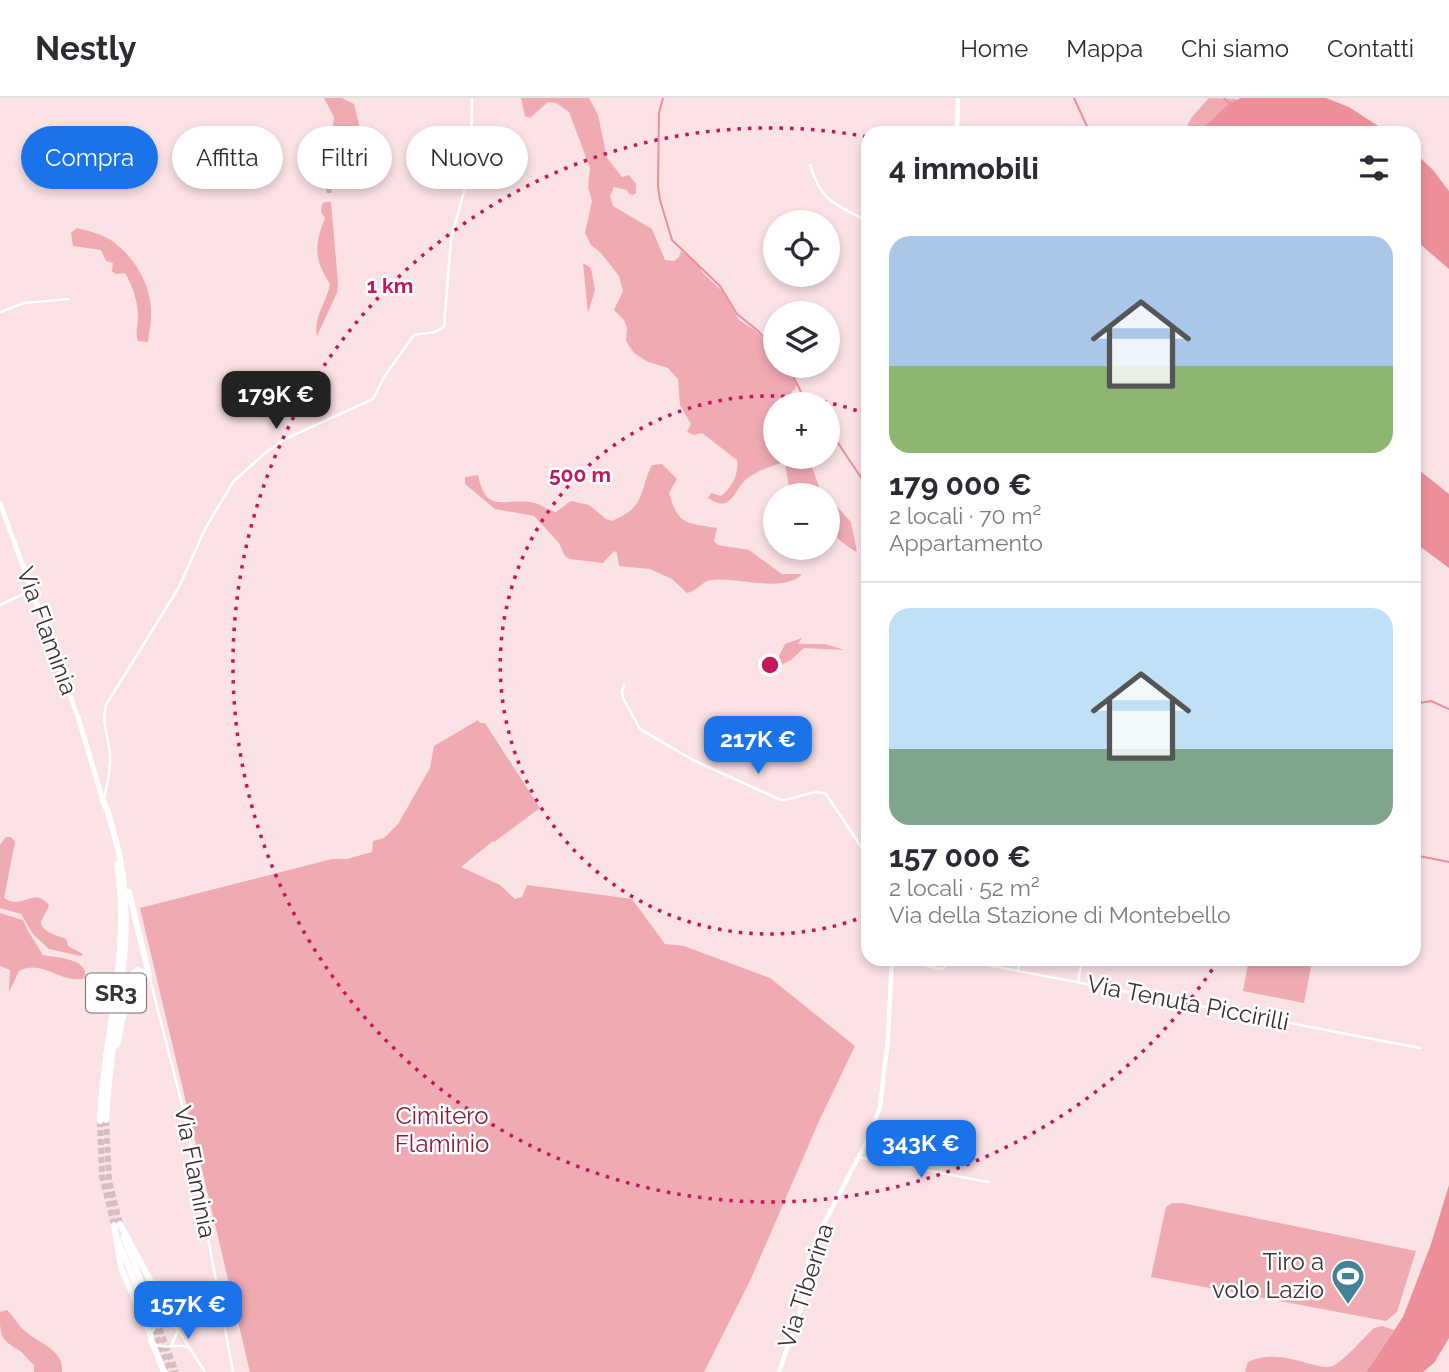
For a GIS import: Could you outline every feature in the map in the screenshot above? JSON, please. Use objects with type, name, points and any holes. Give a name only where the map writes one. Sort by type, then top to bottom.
[{"type":"highway","name":"Via Flaminia","points":[[103,801],[122,870],[127,911],[124,973],[103,1120],[104,1072],[121,955],[122,915],[117,865],[103,801]]},
{"type":"highway","points":[[122,870],[149,975]]},
{"type":"highway","points":[[111,1063],[116,1052],[132,974],[138,970],[149,975]]},
{"type":"highway","points":[[117,1224],[153,1320]]},
{"type":"highway","points":[[117,1224],[176,1326]]},
{"type":"highway","points":[[117,1224],[121,1268],[164,1372]]},
{"type":"main road","points":[[957,126],[958,98]]},
{"type":"main road","name":"Via Flaminia","points":[[0,503],[79,720],[103,801]]},
{"type":"main road","name":"Via Tiberina","points":[[779,1372],[803,1301],[809,1259],[817,1237],[872,1128],[883,1094],[892,966]]},
{"type":"street","points":[[103,801],[110,762],[110,747],[104,724],[106,705],[179,587],[205,529],[226,491],[248,468],[285,439],[373,400],[384,377],[414,335],[435,332],[444,327],[451,239],[468,177],[471,153],[472,98]]},
{"type":"street","points":[[810,165],[815,180],[830,202],[861,218]]},
{"type":"street","points":[[0,312],[24,303],[69,299]]},
{"type":"street","points":[[0,605],[33,590]]},
{"type":"street","points":[[624,685],[623,698],[640,729],[692,760],[781,800],[791,800],[817,792],[826,794],[861,846]]},
{"type":"street","points":[[928,966],[943,969],[945,966]]},
{"type":"street","name":"Via Tenuta Piccirilli","points":[[993,966],[1420,1048]]},
{"type":"street","points":[[1018,971],[1019,966]]},
{"type":"street","points":[[1078,982],[1081,966]]},
{"type":"street","name":"Via Flaminia","points":[[149,975],[186,1120],[233,1372]]},
{"type":"street","points":[[858,1157],[988,1182]]},
{"type":"street","points":[[191,1349],[181,1345],[158,1347],[151,1338],[153,1328],[158,1322],[176,1326],[191,1349],[205,1372]]},
{"type":"street","points":[[169,1346],[177,1337],[176,1326]]},
{"type":"green space","points":[[324,98],[342,98],[354,104],[359,126],[333,126],[334,117]]},
{"type":"green space","points":[[521,98],[589,98],[598,115],[607,158],[622,177],[629,175],[636,184],[636,193],[633,195],[627,190],[614,187],[610,196],[613,206],[652,229],[665,260],[674,261],[681,251],[697,263],[703,273],[723,292],[739,320],[763,338],[763,378],[793,378],[796,383],[792,392],[763,392],[765,469],[749,477],[728,502],[716,502],[708,498],[711,493],[721,496],[728,489],[736,475],[737,460],[702,433],[694,435],[687,432],[691,424],[680,405],[678,379],[668,368],[648,362],[634,353],[626,341],[627,328],[624,320],[614,310],[623,291],[619,276],[591,245],[585,233],[592,201],[588,187],[590,168],[569,112],[556,103],[548,102],[530,118],[525,116]]},
{"type":"green space","points":[[1209,98],[1237,99],[1206,126],[1187,126]]},
{"type":"green space","points":[[331,202],[338,283],[337,293],[317,336],[317,322],[330,284],[317,252],[325,218],[321,212],[322,204]]},
{"type":"green space","points":[[77,228],[97,234],[118,245],[139,271],[150,303],[148,342],[138,341],[136,300],[125,273],[116,274],[112,271],[113,263],[106,261],[101,250],[73,246],[71,233]]},
{"type":"green space","points":[[583,263],[591,268],[595,290],[588,313]]},
{"type":"green space","points":[[662,464],[677,479],[669,493],[676,511],[685,521],[717,528],[714,541],[718,545],[749,550],[782,574],[802,574],[794,580],[772,584],[711,580],[687,593],[672,579],[650,569],[619,566],[617,553],[614,551],[603,563],[570,559],[534,516],[495,509],[465,484],[465,477],[478,475],[485,495],[496,502],[530,502],[556,512],[571,501],[589,505],[612,521],[631,510],[640,498],[652,465]]},
{"type":"green space","points":[[786,469],[812,469],[818,483],[788,483]]},
{"type":"green space","points":[[840,510],[851,522],[857,552],[840,540]]},
{"type":"green space","points":[[802,638],[798,644],[825,644],[844,650],[804,648],[791,660],[772,670],[785,644]]},
{"type":"green space","name":"Cimitero Flaminio","points":[[478,720],[485,723],[540,808],[461,867],[500,885],[515,899],[522,897],[527,885],[632,899],[665,944],[684,946],[770,978],[855,1046],[819,1121],[750,1281],[704,1372],[250,1372],[140,908],[332,859],[347,859],[372,852],[373,841],[384,838],[398,824],[430,768],[434,746]]},
{"type":"green space","points":[[6,837],[11,837],[15,842],[4,898],[16,902],[32,898],[43,900],[49,905],[41,922],[44,928],[66,939],[68,946],[83,954],[81,956],[49,949],[33,934],[21,914],[0,908],[0,845]]},
{"type":"green space","points":[[0,913],[23,920],[43,955],[77,963],[85,971],[85,978],[68,978],[44,969],[27,968],[19,971],[9,992],[10,970],[0,966]]},
{"type":"green space","points":[[1248,966],[1311,967],[1304,1003],[1243,991]]},
{"type":"green space","points":[[1172,1203],[1416,1251],[1397,1312],[1386,1321],[1151,1277],[1166,1207]]},
{"type":"green space","points":[[7,1310],[23,1330],[55,1353],[62,1365],[62,1372],[34,1372],[34,1365],[4,1339],[0,1312]]},
{"type":"green space","points":[[1382,1326],[1394,1330],[1366,1372],[1245,1372],[1248,1362],[1273,1357],[1317,1366],[1333,1366],[1374,1328]]},
{"type":"shaded area","points":[[1241,98],[1326,98],[1349,107],[1378,126],[1205,126],[1230,103]]},
{"type":"shaded area","points":[[1421,159],[1449,191],[1449,269],[1421,245]]},
{"type":"shaded area","points":[[1421,472],[1449,494],[1449,568],[1421,547]]},
{"type":"shaded area","points":[[1449,1185],[1449,1338],[1434,1363],[1423,1372],[1366,1372],[1403,1317],[1431,1244]]},
{"type":"waterway","points":[[663,98],[659,113],[658,186],[672,240],[720,286],[737,314],[763,336]]},
{"type":"waterway","points":[[1074,98],[1087,126]]},
{"type":"waterway","points":[[1224,98],[1231,105]]},
{"type":"waterway","points":[[794,378],[801,392]]},
{"type":"waterway","points":[[840,446],[861,478]]},
{"type":"waterway","points":[[1421,703],[1431,701],[1449,709]]},
{"type":"waterway","points":[[1421,856],[1449,862]]},
{"type":"tunnel","points":[[106,1120],[109,1181],[120,1224]]},
{"type":"tunnel","points":[[100,1121],[102,1176],[114,1225]]},
{"type":"tunnel","points":[[156,1320],[176,1372]]},
{"type":"tunnel","points":[[150,1321],[171,1372]]},
{"type":"place","name":"Tiro a volo Lazio","points":[[1348,1306]]}]
